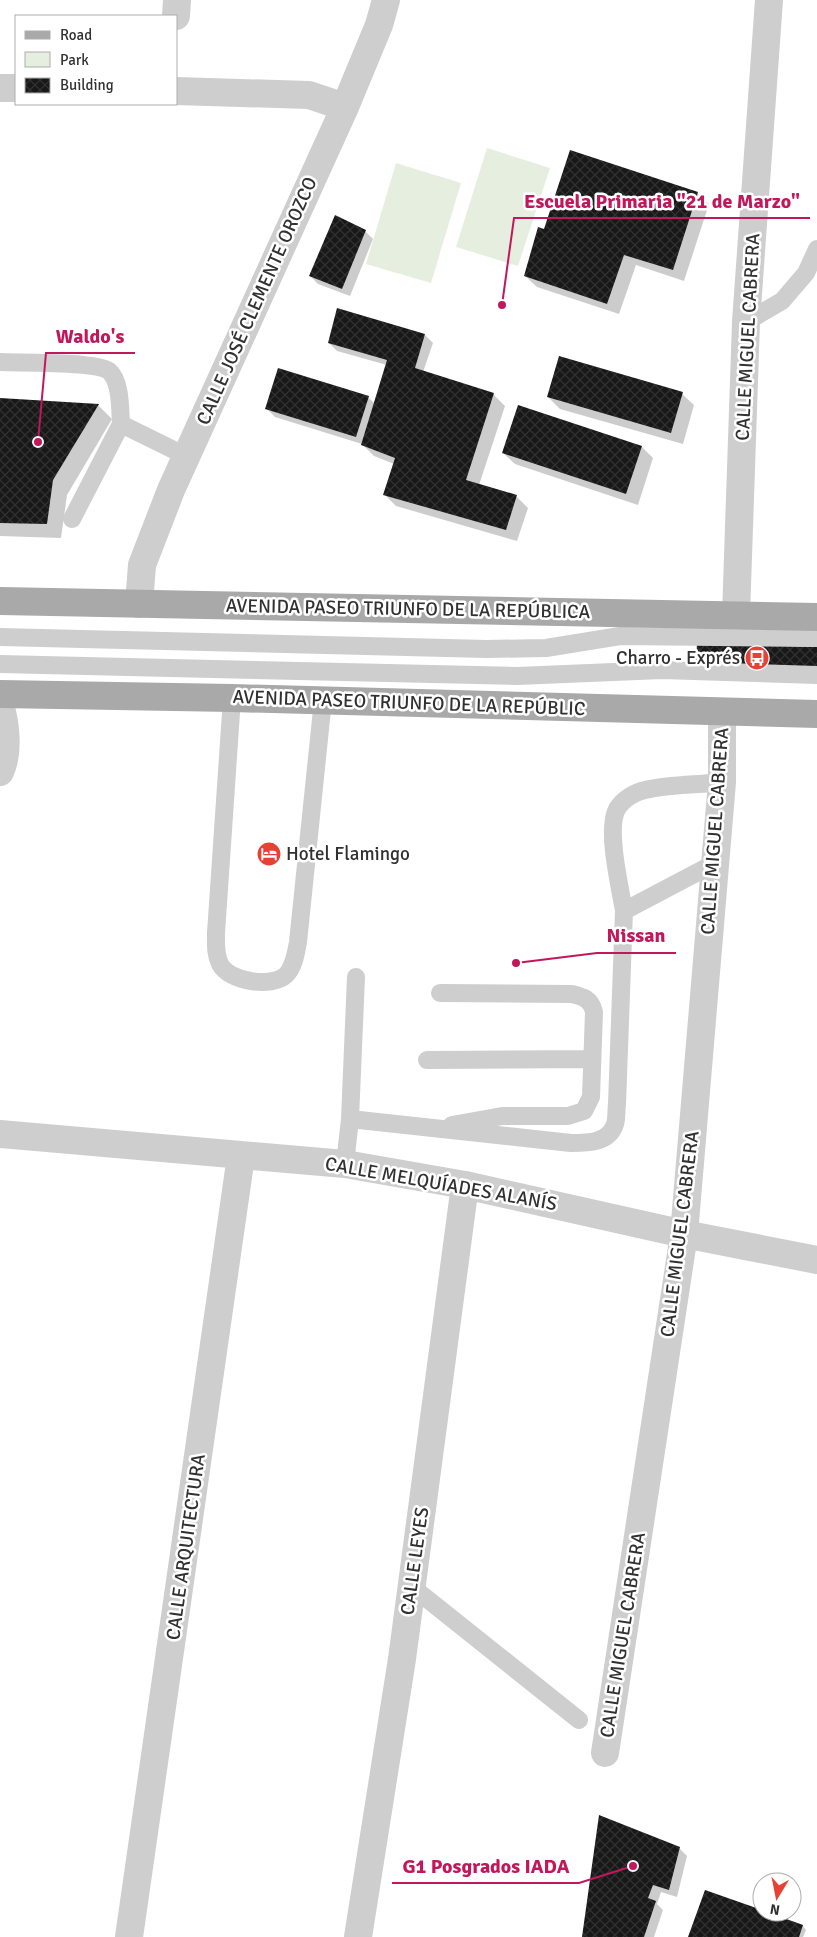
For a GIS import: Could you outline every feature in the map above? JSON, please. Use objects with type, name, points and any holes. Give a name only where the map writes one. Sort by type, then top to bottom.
[{"type":"main road","name":"AVENIDA PASEO TRIUNFO DE LA REPÚBLICA","points":[[0,601],[817,617]]},
{"type":"main road","name":"AVENIDA PASEO TRIUNFO DE LA REPÚBLIC","points":[[0,694],[323,700],[817,714]]},
{"type":"street","points":[[176,0],[176,15]]},
{"type":"street","name":"CALLE JOSÉ CLEMENTE OROZCO","points":[[139,604],[142,564],[186,456],[345,107],[379,25],[386,0]]},
{"type":"street","name":"CALLE MIGUEL CABRERA","points":[[736,615],[746,322],[769,0]]},
{"type":"street","points":[[0,88],[15,88]]},
{"type":"street","points":[[178,91],[308,95],[345,107]]},
{"type":"street","points":[[0,705],[6,723],[0,772]]},
{"type":"street","name":"CALLE MIGUEL CABRERA","points":[[605,1753],[684,1234],[722,782],[722,712]]},
{"type":"street","name":"CALLE MELQUÍADES ALANÍS","points":[[0,1134],[346,1164],[465,1185],[684,1234],[817,1260]]},
{"type":"street","name":"CALLE ARQUITECTURA","points":[[129,1937],[241,1156]]},
{"type":"street","name":"CALLE LEYES","points":[[358,1937],[411,1586],[465,1185]]},
{"type":"lane","points":[[746,322],[782,301],[806,273],[817,249]]},
{"type":"lane","points":[[0,362],[94,366],[109,372],[118,387],[121,424],[72,519]]},
{"type":"lane","points":[[121,424],[186,456]]},
{"type":"lane","points":[[0,637],[487,648],[546,648],[620,636],[817,638]]},
{"type":"lane","points":[[0,664],[517,676],[662,670],[817,675]]},
{"type":"lane","points":[[232,698],[216,951],[220,964],[228,974],[239,979],[266,982],[279,980],[288,973],[294,963],[298,942],[323,700]]},
{"type":"lane","points":[[350,1119],[571,1143],[587,1143],[599,1140],[610,1133],[615,1124],[617,1104],[624,911],[613,844],[615,814],[618,806],[631,795],[646,790],[722,782]]},
{"type":"lane","points":[[624,911],[715,863]]},
{"type":"lane","points":[[346,1164],[350,1119],[356,977]]},
{"type":"lane","points":[[434,1128],[502,1116],[568,1116],[584,1111],[591,1097],[594,1012],[592,1004],[581,996],[572,994],[440,992]]},
{"type":"lane","points":[[427,1060],[592,1059]]},
{"type":"lane","points":[[411,1586],[578,1720]]},
{"type":"green space","points":[[487,148],[550,168],[518,266],[456,247]]},
{"type":"green space","points":[[396,163],[461,183],[431,283],[366,264]]},
{"type":"building","points":[[570,150],[698,192],[673,270],[624,255],[607,304],[524,276],[538,227],[544,229]]},
{"type":"building","points":[[335,215],[366,230],[342,289],[309,276]]},
{"type":"building","points":[[337,308],[425,334],[415,368],[494,393],[466,480],[517,495],[506,530],[383,495],[395,458],[361,445],[387,360],[328,343]]},
{"type":"building","points":[[559,356],[683,392],[671,433],[547,397]]},
{"type":"building","points":[[278,368],[369,396],[356,437],[265,409]]},
{"type":"building","points":[[0,398],[99,404],[53,480],[47,524],[0,523]]},
{"type":"building","points":[[518,405],[642,446],[626,494],[502,453]]},
{"type":"building","name":"Charro - Exprés","points":[[697,643],[817,647],[817,667],[696,663]]},
{"type":"building","points":[[599,1815],[680,1847],[669,1890],[653,1885],[648,1898],[656,1901],[644,1937],[582,1937]]},
{"type":"building","points":[[705,1890],[752,1906],[752,1922],[795,1922],[803,1925],[799,1937],[688,1937]]},
{"type":"place","name":"Escuela Primaria \"21 de Marzo\"","points":[[502,305]]},
{"type":"place","name":"Waldo's","points":[[38,442]]},
{"type":"place","name":"Charro - Exprés","points":[[757,658]]},
{"type":"place","name":"Hotel Flamingo","points":[[269,854]]},
{"type":"place","name":"Nissan","points":[[516,963]]},
{"type":"place","name":"G1 Posgrados IADA","points":[[633,1866]]}]
